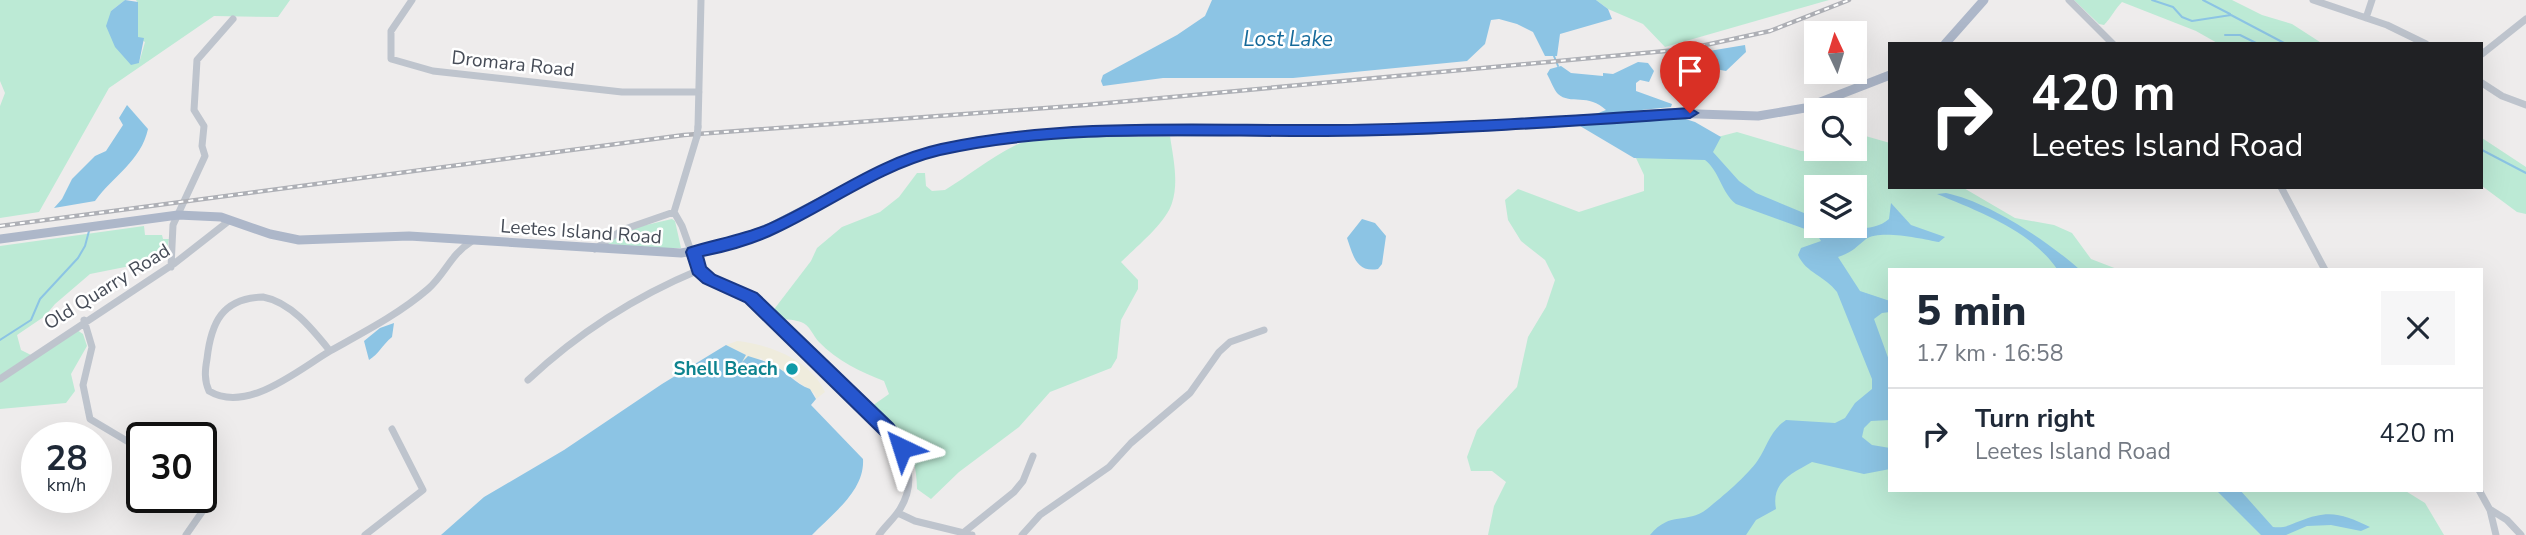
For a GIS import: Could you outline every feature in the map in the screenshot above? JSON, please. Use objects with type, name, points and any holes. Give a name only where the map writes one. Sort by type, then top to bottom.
[{"type":"main road","points":[[1947,42],[1984,0]]},
{"type":"main road","name":"Leetes Island Road","points":[[0,239],[178,215],[204,215],[299,240],[391,236],[657,253],[694,252],[730,244],[771,229],[904,160],[1006,138],[1090,132],[1444,130],[1668,113],[1758,117],[1805,107],[1888,76]]},
{"type":"street","name":"Dromara Road","points":[[412,0],[391,31],[391,59],[433,71],[610,90],[699,92]]},
{"type":"street","points":[[701,0],[697,136],[674,212],[694,252],[699,270],[709,279],[751,298],[887,429],[902,448],[908,461],[911,482],[908,496],[898,513],[879,535]]},
{"type":"street","points":[[2069,0],[2111,42]]},
{"type":"street","points":[[2313,0],[2410,34],[2424,42]]},
{"type":"street","points":[[2366,18],[2372,0]]},
{"type":"street","points":[[171,267],[173,225],[205,156],[204,123],[194,110],[197,60],[223,34],[233,19]]},
{"type":"street","points":[[2483,53],[2526,19]]},
{"type":"street","points":[[2483,84],[2502,96],[2526,105]]},
{"type":"street","points":[[2282,189],[2324,268]]},
{"type":"street","points":[[595,249],[622,230],[674,212]]},
{"type":"street","name":"Old Quarry Road","points":[[0,379],[84,320],[171,267],[229,220]]},
{"type":"street","points":[[453,239],[456,251]]},
{"type":"street","points":[[331,352],[314,332],[279,302],[262,297],[250,298],[232,306],[214,324],[209,337],[205,382],[209,391],[219,397],[233,399],[249,396],[331,352],[422,296],[436,282],[456,251],[472,241]]},
{"type":"street","points":[[528,380],[562,347],[599,320],[699,270]]},
{"type":"street","points":[[84,320],[92,336],[94,350],[86,368],[83,388],[90,419],[126,440]]},
{"type":"street","points":[[1023,535],[1040,515],[1109,467],[1131,443],[1190,393],[1219,352],[1230,342],[1264,330]]},
{"type":"street","points":[[365,535],[423,490],[393,429]]},
{"type":"street","points":[[898,513],[952,533],[968,534],[1019,486],[1033,456]]},
{"type":"street","points":[[2480,492],[2490,510],[2496,535]]},
{"type":"street","points":[[2490,510],[2507,520],[2521,535]]},
{"type":"street","points":[[186,535],[201,513]]},
{"type":"green space","points":[[0,0],[125,0],[111,11],[121,51],[139,63],[145,42],[138,38],[136,0],[290,0],[278,17],[214,16],[109,88],[39,212],[0,218],[0,106],[5,93],[0,81]]},
{"type":"green space","points":[[1596,0],[1829,0],[1665,47],[1643,24],[1608,9]]},
{"type":"green space","points":[[2074,0],[2232,0],[2262,15],[2292,24],[2320,42],[2215,42],[2196,31],[2122,2],[2104,25],[2099,24]]},
{"type":"green space","points":[[1737,132],[1804,151],[1804,161],[1867,161],[1867,136],[1888,142],[1888,189],[1965,189],[2015,218],[2054,225],[2072,233],[2091,259],[2114,268],[1888,268],[1888,492],[2407,492],[2425,503],[2444,535],[1488,535],[1494,506],[1506,482],[1492,471],[1471,471],[1467,457],[1477,430],[1517,387],[1528,337],[1546,307],[1555,280],[1545,260],[1521,241],[1508,220],[1505,200],[1518,189],[1579,212],[1644,191],[1644,175],[1636,158]]},
{"type":"green space","points":[[1089,135],[1170,136],[1175,170],[1172,203],[1164,219],[1121,262],[1138,280],[1138,289],[1121,320],[1117,358],[1111,368],[1050,392],[1019,427],[959,472],[931,499],[917,489],[914,462],[905,442],[872,406],[889,394],[884,381],[858,370],[834,355],[804,323],[785,319],[772,312],[811,261],[817,248],[842,227],[880,212],[899,197],[917,173],[925,173],[926,186],[932,191],[945,190],[1005,151],[1027,141]]},
{"type":"green space","points":[[2483,139],[2526,167],[2526,214],[2517,212],[2483,187]]},
{"type":"green space","points":[[672,219],[675,221],[681,248],[646,248],[602,243],[633,228]]},
{"type":"green space","points":[[144,226],[145,235],[162,235],[163,239],[169,239],[165,259],[90,274],[45,316],[17,335],[21,350],[35,357],[77,330],[83,334],[87,346],[71,374],[75,391],[66,403],[0,409],[0,246]]},
{"type":"sand","name":"Shell Beach","points":[[737,341],[762,346],[788,356],[810,371],[825,392],[816,399],[815,394],[778,367],[758,371],[766,363],[761,358],[742,363],[740,361],[746,355],[726,345]]},
{"type":"water","points":[[125,0],[138,2],[138,37],[144,38],[139,63],[131,65],[115,47],[106,26],[111,11]]},
{"type":"water","name":"Lost Lake","points":[[1212,0],[1596,0],[1608,9],[1612,19],[1560,34],[1557,56],[1545,56],[1533,32],[1499,19],[1491,20],[1485,44],[1467,61],[1293,78],[1163,78],[1103,86],[1103,75],[1177,35],[1205,16]]},
{"type":"water","points":[[1745,45],[1746,52],[1726,71],[1710,68],[1691,54]]},
{"type":"water","points":[[1638,62],[1648,63],[1654,71],[1649,82],[1640,80],[1636,83],[1636,91],[1672,104],[1671,107],[1593,115],[1606,110],[1587,100],[1563,97],[1547,74],[1550,69],[1561,66],[1571,73],[1603,76],[1603,73],[1613,74]]},
{"type":"water","points":[[127,105],[148,129],[133,159],[95,201],[54,208],[72,179],[95,156],[106,151],[123,125],[119,118]]},
{"type":"water","points":[[1679,117],[1695,122],[1721,137],[1713,152],[1739,181],[1756,193],[1804,213],[1804,229],[1736,204],[1705,160],[1634,158],[1580,126]]},
{"type":"water","points":[[1946,193],[1963,198],[1998,213],[2050,246],[2078,268],[2056,268],[2046,255],[2019,233],[1987,215],[1937,194]]},
{"type":"water","points":[[1891,203],[1911,225],[1945,237],[1939,242],[1902,236],[1872,236],[1838,257],[1860,291],[1888,300],[1888,312],[1874,319],[1888,358],[1888,420],[1871,421],[1864,428],[1862,437],[1872,445],[1888,448],[1888,469],[1864,474],[1812,462],[1784,480],[1777,492],[1776,509],[1756,520],[1746,535],[1650,535],[1665,523],[1699,514],[1707,509],[1754,466],[1773,434],[1786,420],[1835,423],[1845,418],[1855,403],[1872,389],[1872,379],[1837,292],[1806,266],[1798,255],[1801,248],[1821,241],[1819,238],[1867,238],[1867,228],[1889,219]]},
{"type":"water","points":[[1362,219],[1375,223],[1386,236],[1382,264],[1378,269],[1365,268],[1356,261],[1347,238]]},
{"type":"water","points":[[394,323],[392,337],[369,360],[364,341],[380,328]]},
{"type":"water","points":[[726,345],[746,355],[742,362],[748,356],[767,362],[759,371],[769,363],[810,389],[816,399],[811,405],[863,459],[859,481],[853,492],[812,535],[441,535],[484,497],[564,450]]},
{"type":"water","points":[[2218,492],[2242,492],[2273,527],[2284,527],[2310,517],[2328,514],[2344,516],[2370,527],[2361,531],[2331,525],[2307,526],[2286,535],[2261,535]]},
{"type":"waterway","points":[[2152,0],[2173,7],[2182,17],[2192,21],[2231,15],[2282,42]]},
{"type":"waterway","points":[[2203,0],[2230,14]]},
{"type":"waterway","points":[[2225,35],[2240,35],[2254,42]]},
{"type":"waterway","points":[[1554,56],[1558,66]]},
{"type":"waterway","points":[[2483,151],[2526,173]]},
{"type":"waterway","points":[[0,340],[31,320],[40,299],[78,258],[89,231]]},
{"type":"railway","points":[[0,226],[684,135],[1086,105],[1687,49],[1770,31],[1849,0]]},
{"type":"place","name":"Shell Beach","points":[[792,369]]},
{"type":"route","points":[[902,448],[887,429],[751,298],[709,279],[699,270],[694,252],[730,244],[771,229],[874,173],[904,160],[925,153],[1020,136],[1082,132],[1432,130],[1690,113]]}]
